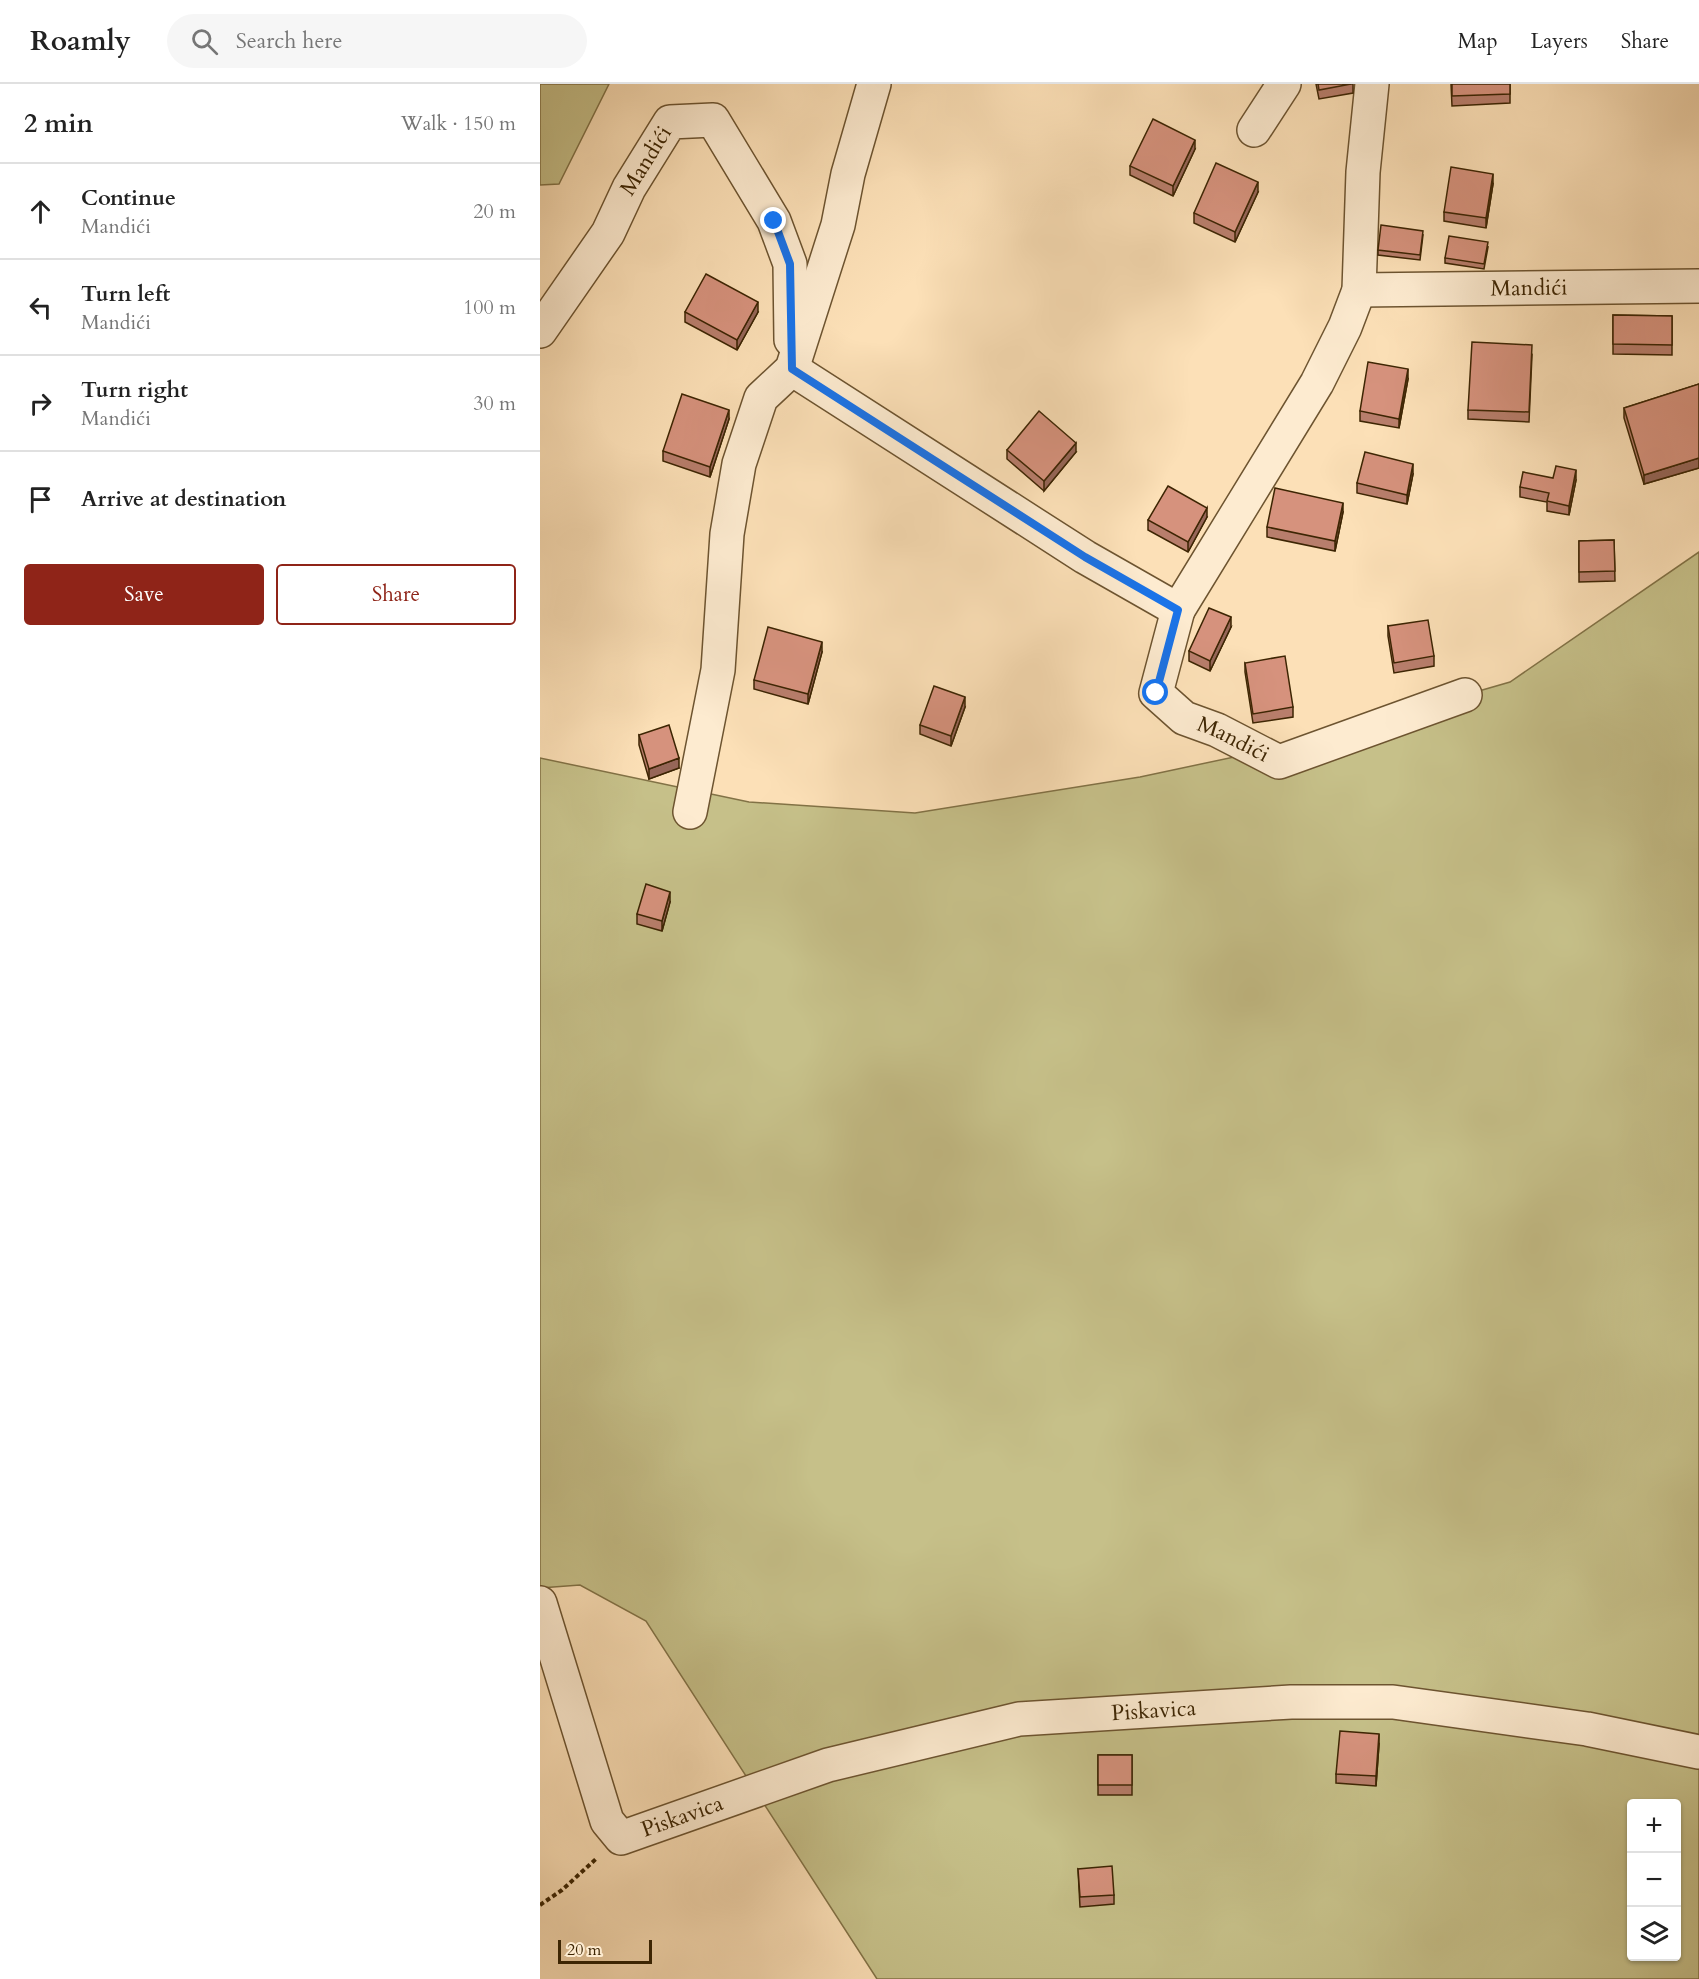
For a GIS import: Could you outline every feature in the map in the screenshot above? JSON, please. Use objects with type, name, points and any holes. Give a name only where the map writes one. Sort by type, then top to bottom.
[{"type":"street","points":[[690,812],[718,670],[727,534],[739,464],[761,398],[792,369],[838,225],[848,174],[874,84]]},
{"type":"street","points":[[1254,130],[1284,84]]},
{"type":"street","name":"Mandići","points":[[1372,84],[1363,172],[1359,290],[1345,327],[1317,383],[1178,610],[1156,693],[1184,718],[1217,730],[1279,762],[1465,695]]},
{"type":"street","name":"Mandići","points":[[540,331],[608,233],[629,188],[670,122],[713,120],[774,221],[790,264],[792,369]]},
{"type":"street","name":"Mandići","points":[[1359,290],[1699,286]]},
{"type":"street","points":[[792,369],[1085,557],[1178,610]]},
{"type":"street","points":[[540,1603],[607,1821],[621,1838]]},
{"type":"street","name":"Piskavica","points":[[621,1838],[828,1765],[1019,1719],[1292,1702],[1393,1702],[1587,1729],[1699,1752]]},
{"type":"path","points":[[540,1905],[562,1890],[621,1838]]},
{"type":"shaded area","points":[[540,84],[609,84],[559,184],[540,185]]},
{"type":"shaded area","points":[[1699,552],[1699,1979],[877,1979],[646,1621],[580,1585],[540,1588],[540,758],[749,802],[915,813],[1140,777],[1295,744],[1510,682]]},
{"type":"building","points":[[1318,84],[1351,84],[1319,90]]},
{"type":"building","points":[[1452,84],[1510,84],[1510,94],[1452,96]]},
{"type":"building","points":[[1153,119],[1195,140],[1173,186],[1130,166]]},
{"type":"building","points":[[1216,163],[1258,182],[1235,232],[1194,213]]},
{"type":"building","points":[[1451,167],[1493,174],[1486,218],[1444,212]]},
{"type":"building","points":[[1381,225],[1423,231],[1420,255],[1378,250]]},
{"type":"building","points":[[1449,236],[1488,242],[1484,264],[1445,258]]},
{"type":"building","points":[[706,274],[758,302],[737,340],[685,312]]},
{"type":"building","points":[[1613,315],[1672,316],[1672,345],[1613,344]]},
{"type":"building","points":[[1472,342],[1532,345],[1529,412],[1468,410]]},
{"type":"building","points":[[1368,362],[1408,369],[1399,419],[1360,411]]},
{"type":"building","points":[[1699,384],[1699,458],[1644,475],[1624,408]]},
{"type":"building","points":[[682,394],[729,410],[710,467],[663,451]]},
{"type":"building","points":[[1039,411],[1076,443],[1044,481],[1007,450]]},
{"type":"building","points":[[1365,452],[1413,464],[1407,495],[1357,483]]},
{"type":"building","points":[[1556,466],[1576,470],[1569,506],[1547,501],[1549,493],[1520,487],[1523,472],[1553,478]]},
{"type":"building","points":[[1168,486],[1207,508],[1188,542],[1148,520]]},
{"type":"building","points":[[1275,488],[1343,503],[1335,541],[1267,527]]},
{"type":"building","points":[[1614,540],[1615,571],[1579,572],[1579,541]]},
{"type":"building","points":[[1209,608],[1231,617],[1210,661],[1189,651]]},
{"type":"building","points":[[1428,620],[1434,656],[1394,663],[1388,626]]},
{"type":"building","points":[[768,627],[822,642],[808,694],[754,680]]},
{"type":"building","points":[[1285,656],[1293,707],[1253,714],[1245,663]]},
{"type":"building","points":[[934,686],[965,697],[951,736],[920,725]]},
{"type":"building","points":[[669,725],[679,758],[649,769],[639,735]]},
{"type":"building","points":[[646,884],[670,892],[662,921],[637,914]]},
{"type":"building","points":[[1340,1731],[1379,1734],[1376,1776],[1336,1774]]},
{"type":"building","points":[[1098,1755],[1132,1755],[1132,1785],[1098,1785]]},
{"type":"building","points":[[1112,1866],[1114,1895],[1080,1897],[1078,1869]]},
{"type":"route","points":[[774,221],[790,264],[792,369],[1085,557],[1178,610],[1156,693]]}]
